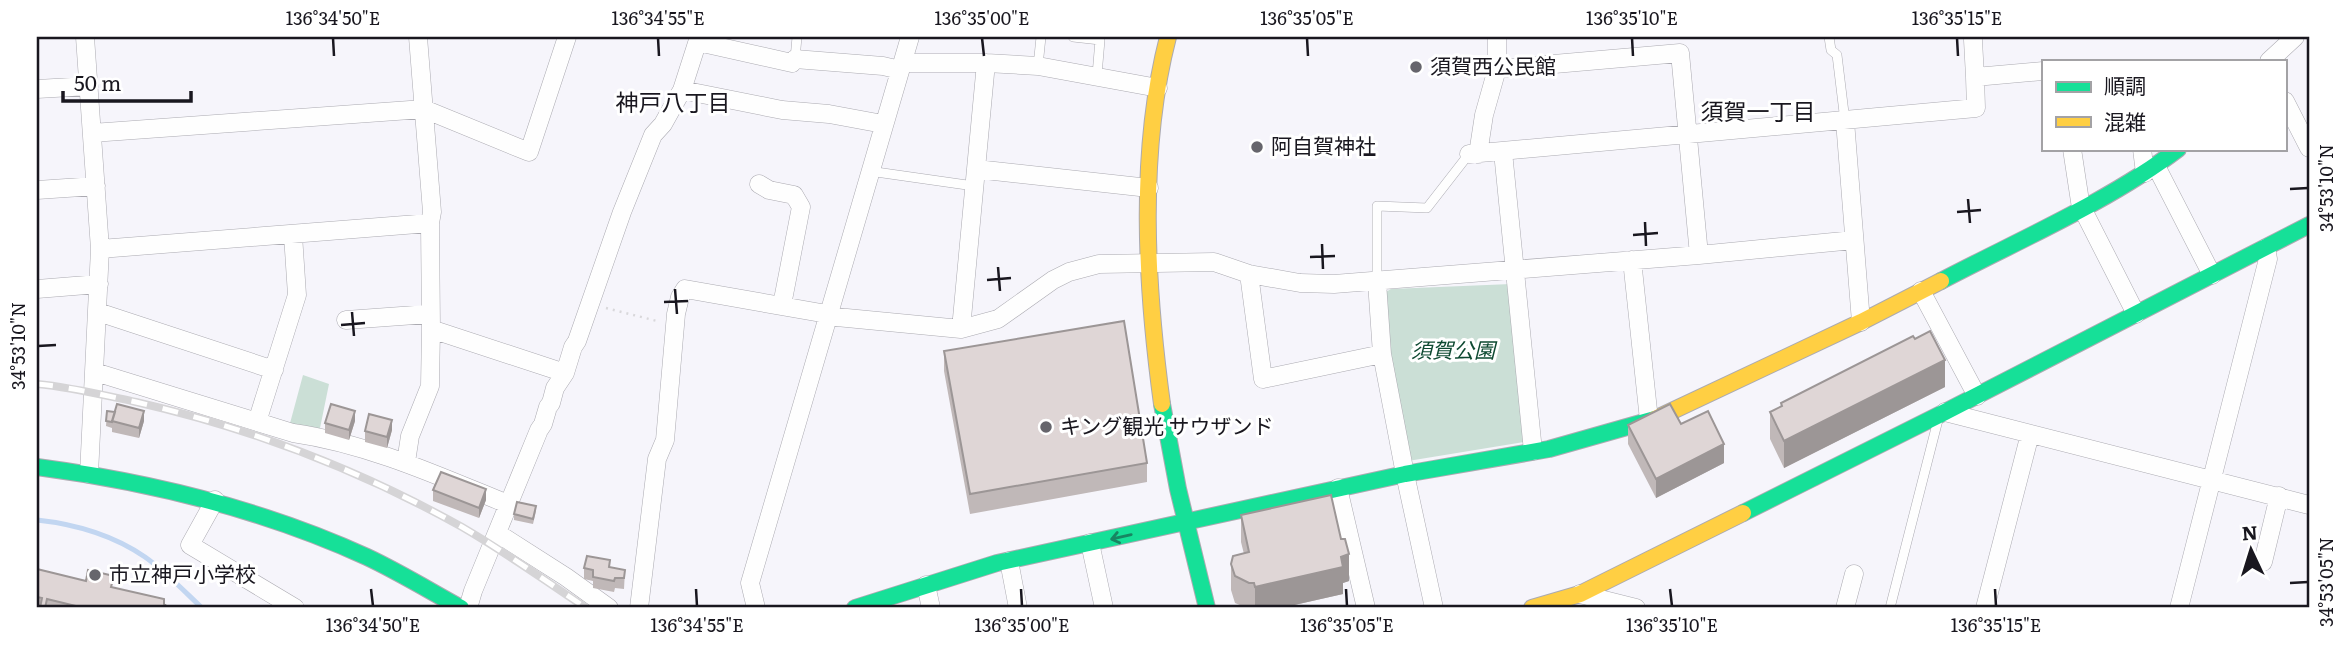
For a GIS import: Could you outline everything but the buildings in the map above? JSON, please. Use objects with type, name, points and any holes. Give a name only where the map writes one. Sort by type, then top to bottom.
[{"type":"street","points":[[85,37],[100,249],[89,474]]},
{"type":"street","points":[[406,462],[410,436],[430,386],[432,212],[418,37]]},
{"type":"street","points":[[92,133],[424,109],[529,152],[567,37]]},
{"type":"street","points":[[756,608],[750,583],[910,37]]},
{"type":"street","points":[[1167,37],[1158,88],[1149,188],[1154,327],[1165,417],[1207,608]]},
{"type":"street","points":[[1497,37],[1497,69],[1473,154],[1976,108],[1972,38]]},
{"type":"street","points":[[2270,60],[2295,37]]},
{"type":"street","points":[[468,608],[555,388],[565,373],[622,212],[653,135],[663,124],[682,90],[699,39],[792,63],[795,59],[883,66],[986,63],[1038,65],[1158,88]]},
{"type":"street","points":[[1497,69],[1679,45],[1699,255]]},
{"type":"street","points":[[961,329],[986,63]]},
{"type":"street","points":[[1975,77],[2042,71]]},
{"type":"street","points":[[37,89],[89,86]]},
{"type":"street","points":[[682,90],[782,110],[829,114],[883,124]]},
{"type":"street","points":[[2286,102],[2309,148]]},
{"type":"street","points":[[1845,121],[1861,322]]},
{"type":"street","points":[[2072,150],[2082,208],[2136,314]]},
{"type":"street","points":[[2142,150],[2151,170],[2212,275]]},
{"type":"street","points":[[855,608],[1009,561],[1405,474],[1549,449],[1662,417],[1861,322],[2082,208],[2151,170],[2177,150]]},
{"type":"street","points":[[1503,152],[1533,451]]},
{"type":"street","points":[[975,177],[1149,188]]},
{"type":"street","points":[[759,184],[769,190],[794,195],[801,207],[782,305]]},
{"type":"street","points":[[37,190],[96,186]]},
{"type":"street","points":[[100,249],[430,223]]},
{"type":"street","points":[[1540,608],[1580,594],[1977,396],[2309,225]]},
{"type":"street","points":[[257,422],[297,295],[293,235]]},
{"type":"street","points":[[639,608],[657,459],[665,440],[674,326],[680,297],[685,289],[827,315],[961,329],[998,319],[1053,280],[1069,272],[1099,264],[1214,262],[1250,274],[1300,283],[1377,282],[1854,240]]},
{"type":"street","points":[[2179,608],[2268,259],[2266,247]]},
{"type":"street","points":[[1632,260],[1649,420]]},
{"type":"street","points":[[1250,274],[1263,379],[1382,354]]},
{"type":"street","points":[[1377,282],[1382,354],[1434,608]]},
{"type":"street","points":[[37,289],[99,284]]},
{"type":"street","points":[[1921,291],[1977,396]]},
{"type":"street","points":[[98,312],[274,370]]},
{"type":"street","points":[[346,320],[430,321],[565,373]]},
{"type":"street","points":[[95,372],[293,433],[320,437],[406,462],[510,505]]},
{"type":"street","points":[[1942,413],[2309,505]]},
{"type":"street","points":[[1985,608],[2030,434]]},
{"type":"street","points":[[37,467],[164,487],[215,500],[367,557],[461,608]]},
{"type":"street","points":[[1338,488],[1366,608]]},
{"type":"street","points":[[2263,562],[2279,496]]},
{"type":"street","points":[[215,500],[190,545],[295,608]]},
{"type":"street","points":[[497,533],[609,608]]},
{"type":"street","points":[[1090,543],[1104,608]]},
{"type":"street","points":[[1009,561],[1018,608]]},
{"type":"street","points":[[1845,608],[1854,574]]},
{"type":"street","points":[[926,585],[931,608]]},
{"type":"street","points":[[1580,594],[1636,608]]},
{"type":"lane","points":[[795,59],[797,37]]},
{"type":"lane","points":[[1038,65],[1041,37]]},
{"type":"lane","points":[[1073,37],[1100,40],[1097,75]]},
{"type":"lane","points":[[1829,37],[1831,50],[1837,55],[1845,121]]},
{"type":"lane","points":[[1377,282],[1377,205],[1427,208],[1473,154]]},
{"type":"lane","points":[[869,171],[975,177]]},
{"type":"lane","points":[[1890,608],[1942,413]]},
{"type":"path","points":[[589,304],[674,326]]},
{"type":"green space","name":"須賀公園","points":[[1511,284],[1524,442],[1408,461],[1392,370],[1384,293],[1391,289]]},
{"type":"green space","points":[[303,375],[329,384],[319,433],[289,427]]},
{"type":"waterway","points":[[37,520],[65,524],[120,542],[160,568],[202,608]]},
{"type":"railway","points":[[37,384],[179,412],[262,438],[344,469],[462,527],[586,608]]},
{"type":"traffic: fast","points":[[1941,281],[2093,203],[2177,150]]},
{"type":"traffic: fast","points":[[1743,513],[2309,225]]},
{"type":"traffic: fast","points":[[1162,404],[1178,489],[1207,608]]},
{"type":"traffic: fast","points":[[855,608],[997,563],[1405,474],[1549,449],[1655,419]]},
{"type":"traffic: fast","points":[[37,467],[164,489],[247,511],[367,557],[461,608]]},
{"type":"traffic: slow","points":[[1162,404],[1152,313],[1148,220],[1152,127],[1158,81],[1168,37]]},
{"type":"traffic: slow","points":[[1655,419],[1861,322],[1941,281]]},
{"type":"traffic: slow","points":[[1532,608],[1580,594],[1743,513]]},
{"type":"place","name":"須賀西公民館","points":[[1416,67]]},
{"type":"place","name":"阿自賀神社","points":[[1257,147]]},
{"type":"place","name":"キング観光 サウザンド","points":[[1046,427]]},
{"type":"place","name":"市立神戸小学校","points":[[95,575]]},
{"type":"district","name":"神戸八丁目","points":[[673,103]]},
{"type":"district","name":"須賀一丁目","points":[[1758,112]]}]
